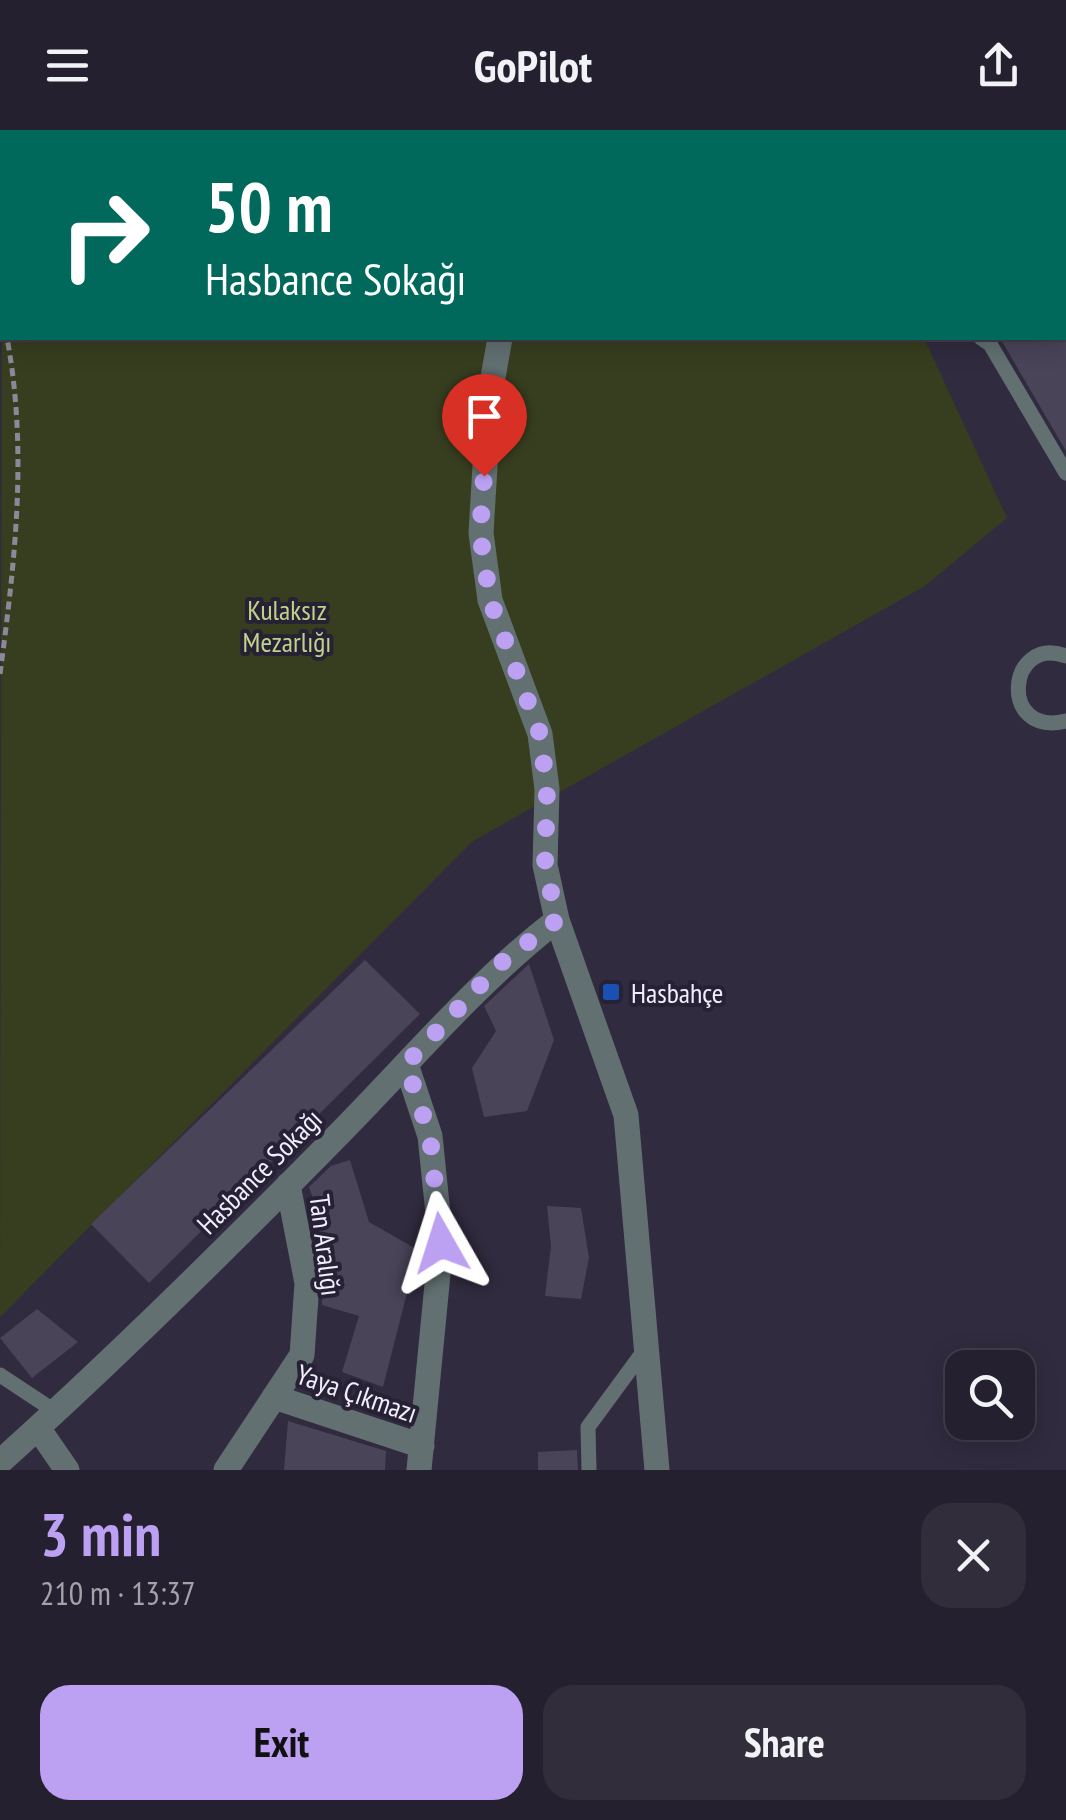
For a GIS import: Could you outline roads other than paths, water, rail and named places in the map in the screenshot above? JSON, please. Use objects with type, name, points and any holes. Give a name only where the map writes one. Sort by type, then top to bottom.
[{"type":"street","points":[[500,340],[489,400],[480,533],[490,600],[540,734],[547,789],[545,865],[557,920],[626,1115],[657,1470]]},
{"type":"street","name":"Hasbance Sokağı","points":[[0,1462],[288,1184],[501,963],[557,920]]},
{"type":"street","points":[[406,1064],[430,1136],[441,1243],[420,1458]]},
{"type":"street","name":"Tan Aralığı","points":[[226,1470],[302,1356],[307,1283],[288,1184]]},
{"type":"street","name":"Yaya Çıkmazı","points":[[274,1396],[420,1458]]},
{"type":"street","points":[[47,1420],[67,1470]]},
{"type":"lane","points":[[984,340],[990,344],[1066,473]]},
{"type":"lane","points":[[1066,656],[1042,654],[1028,662],[1017,691],[1032,718],[1048,724],[1066,720]]},
{"type":"lane","points":[[590,1470],[588,1426],[647,1346]]},
{"type":"lane","points":[[0,1375],[47,1420]]},
{"type":"place","name":"Hasbahçe","points":[[611,992]]},
{"type":"park label","name":"Kulaksız Mezarlığı","points":[[287,625]]}]
